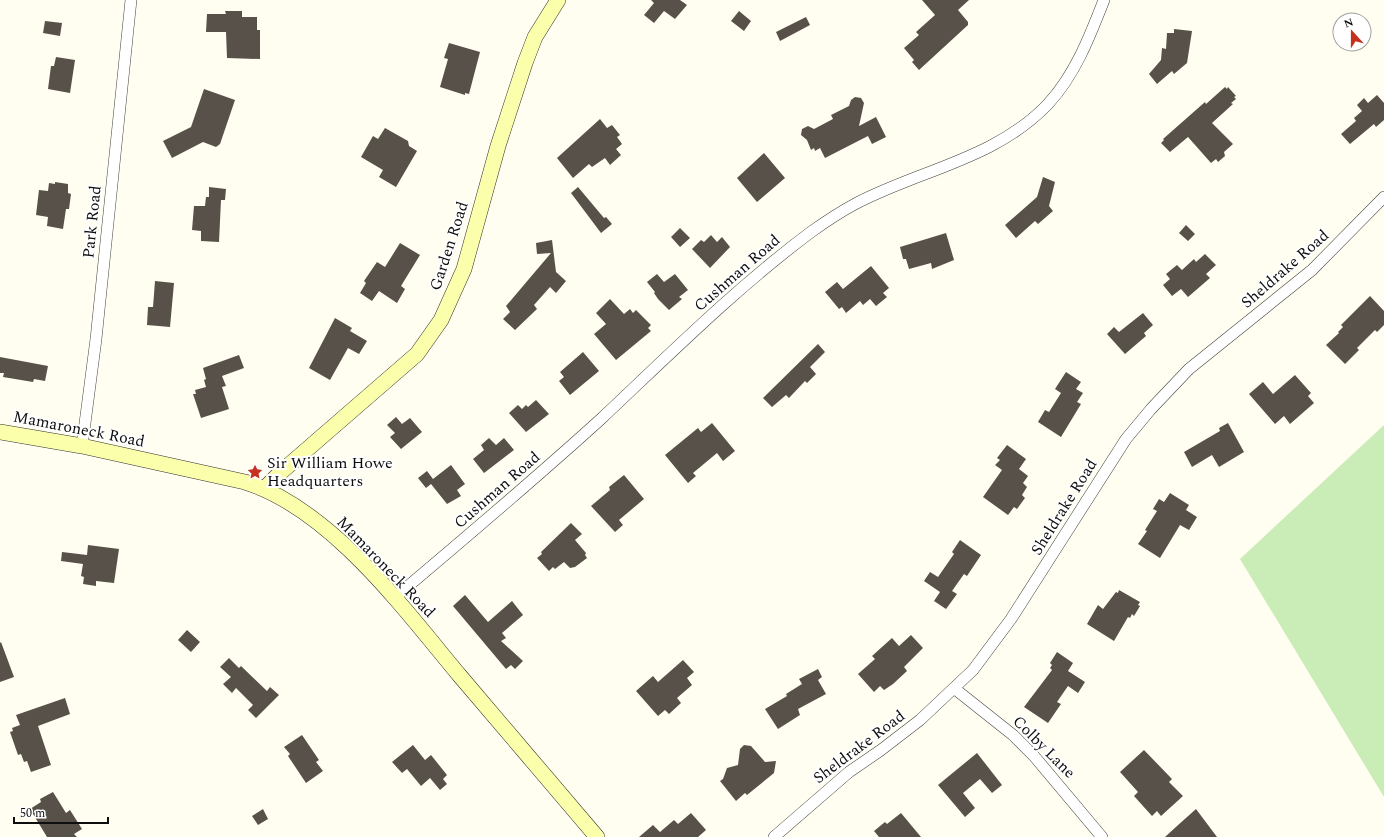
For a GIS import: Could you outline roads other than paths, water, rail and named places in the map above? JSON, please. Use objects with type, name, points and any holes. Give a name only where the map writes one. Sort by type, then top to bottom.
[{"type":"street","name":"Park Road","points":[[82,446],[131,0]]},
{"type":"street","name":"Garden Road","points":[[265,488],[281,472],[417,354],[442,320],[464,269],[498,146],[525,63],[535,38],[558,0]]},
{"type":"street","name":"Cushman Road","points":[[394,598],[535,479],[682,342],[761,273],[813,231],[855,204],[980,152],[1027,122],[1048,104],[1066,81],[1086,45],[1104,0]]},
{"type":"street","name":"Sheldrake Road","points":[[774,837],[849,772],[892,742],[955,689],[973,670],[1011,620],[1126,440],[1151,409],[1189,369],[1312,270],[1384,197]]},
{"type":"street","name":"Mamaroneck Road","points":[[0,432],[82,446],[215,474],[265,488],[312,518],[329,532],[394,598],[597,837]]},
{"type":"street","name":"Colby Lane","points":[[955,689],[1013,735],[1034,756],[1102,837]]},
{"type":"place","name":"Sir William Howe Headquarters","points":[[255,472]]}]
